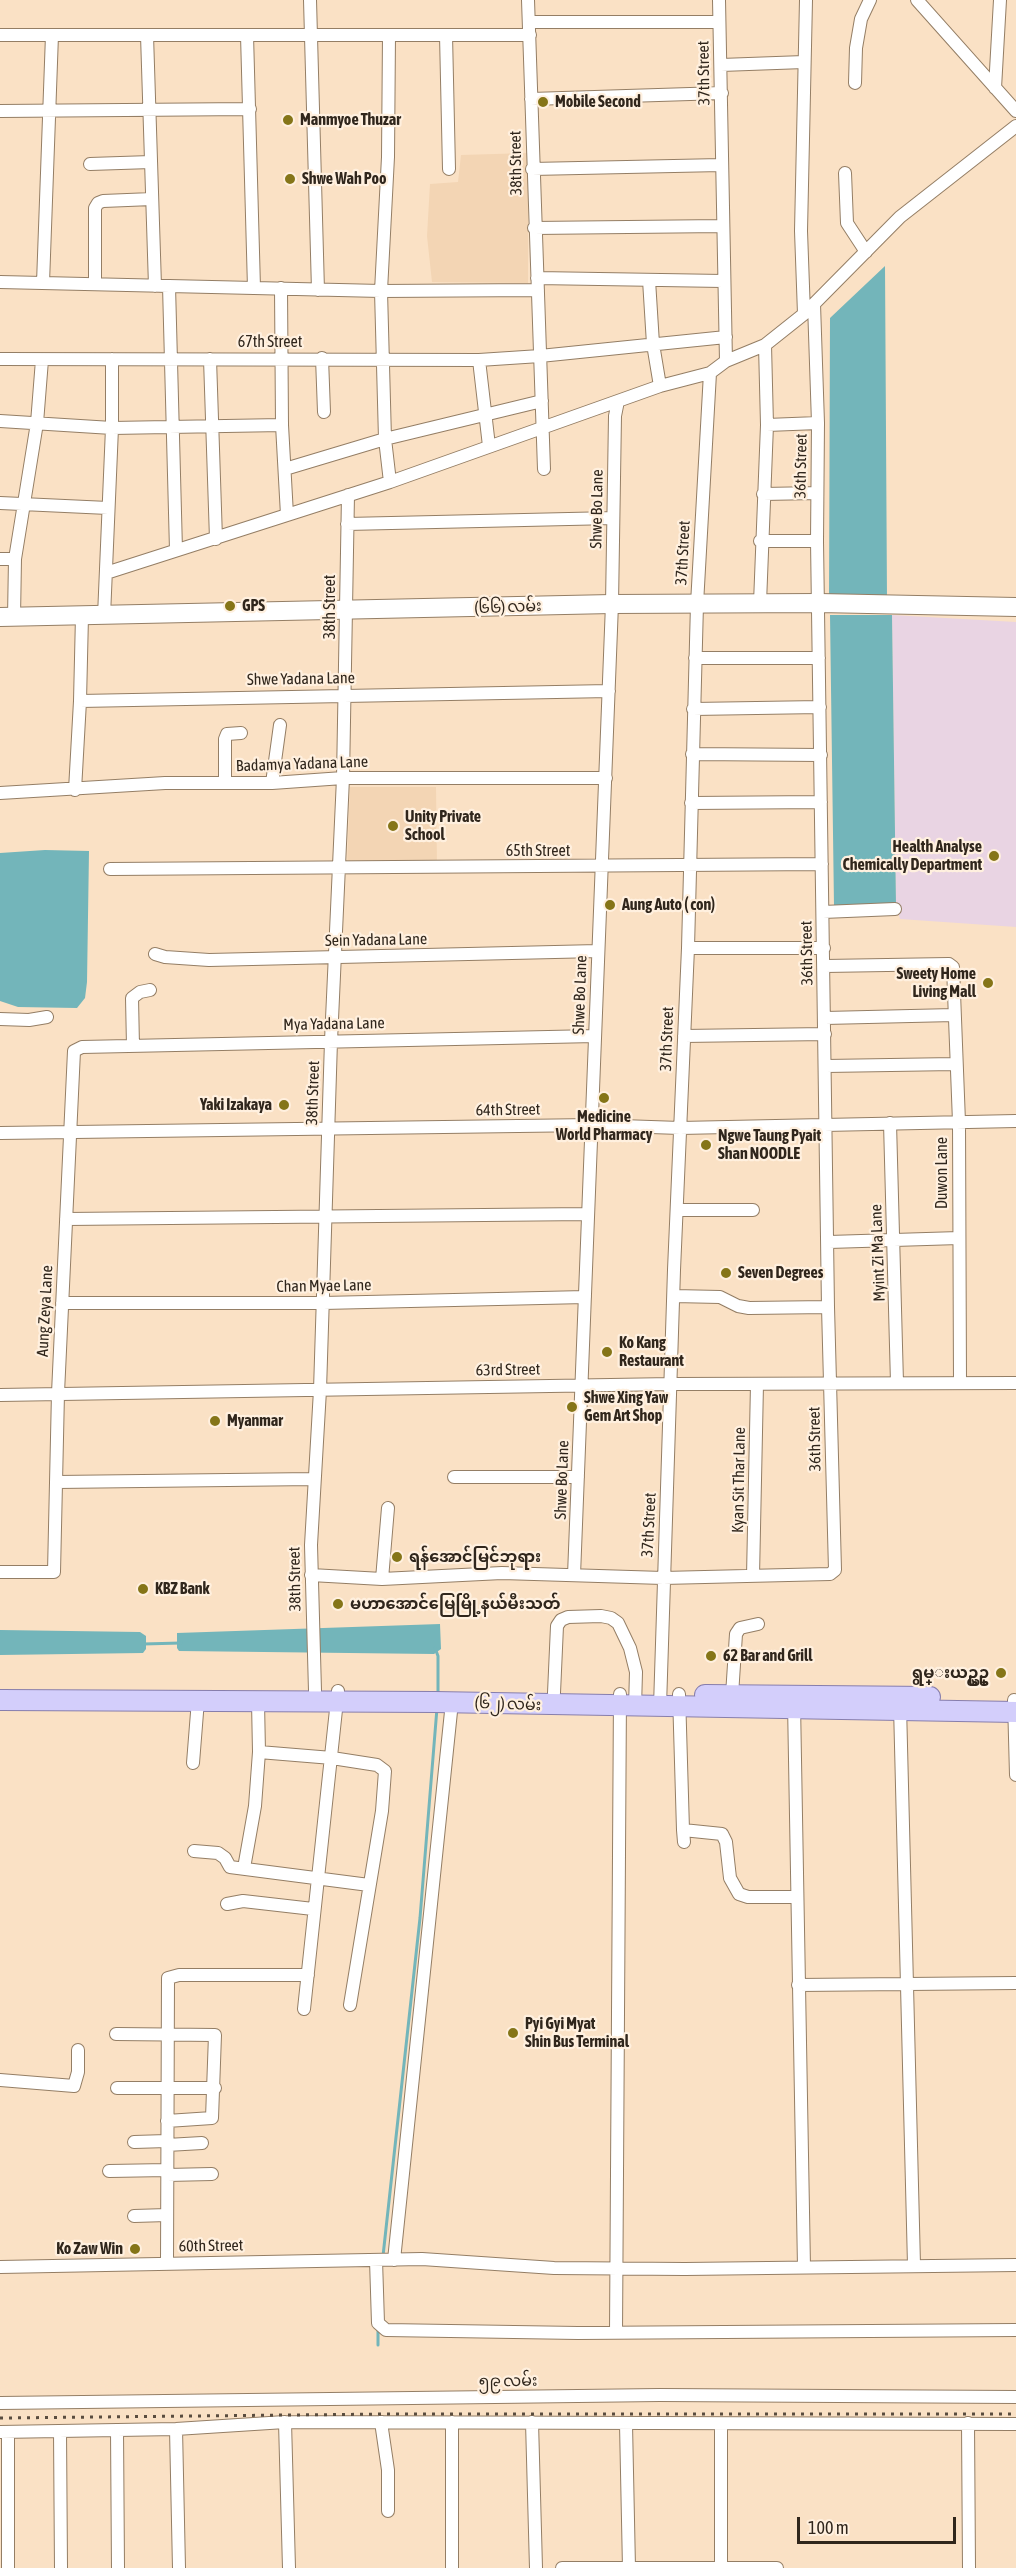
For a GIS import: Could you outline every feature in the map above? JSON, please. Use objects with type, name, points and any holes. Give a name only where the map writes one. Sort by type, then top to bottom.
[{"type":"main road","name":"(၆၂) လမ်း","points":[[0,1689],[315,1691],[338,1697]]},
{"type":"main road","name":"(၆၂) လမ်း","points":[[442,1698],[554,1693],[627,1700]]},
{"type":"main road","name":"(၆၂) လမ်း","points":[[670,1700],[732,1695],[794,1702]]},
{"type":"main road","name":"(၆၂) လမ်း","points":[[0,1700],[258,1702],[338,1697],[1015,1706]]},
{"type":"street","points":[[310,0],[318,290]]},
{"type":"street","name":"38th Street","points":[[528,0],[544,468]]},
{"type":"street","name":"37th Street","points":[[719,0],[726,361]]},
{"type":"street","points":[[804,314],[801,231],[806,0]]},
{"type":"street","points":[[855,83],[856,48],[861,19],[870,0]]},
{"type":"street","points":[[917,0],[1016,111]]},
{"type":"street","points":[[995,88],[1000,0]]},
{"type":"street","points":[[0,35],[446,35],[529,28],[720,22]]},
{"type":"street","points":[[44,283],[52,35]]},
{"type":"street","points":[[147,35],[155,286]]},
{"type":"street","points":[[248,35],[254,288]]},
{"type":"street","points":[[389,35],[388,167],[381,291],[385,440],[390,482]]},
{"type":"street","points":[[446,35],[449,169]]},
{"type":"street","points":[[721,65],[804,62]]},
{"type":"street","points":[[531,99],[722,93]]},
{"type":"street","points":[[0,111],[250,109]]},
{"type":"street","points":[[106,573],[390,482],[660,386],[710,373],[726,361],[765,345],[804,314],[900,217],[1016,126]]},
{"type":"street","points":[[90,164],[151,162]]},
{"type":"street","points":[[532,169],[721,165]]},
{"type":"street","points":[[845,173],[847,224],[866,252]]},
{"type":"street","points":[[95,284],[95,208],[98,203],[152,199]]},
{"type":"street","points":[[534,228],[722,226]]},
{"type":"street","points":[[0,282],[381,291],[649,280],[723,280]]},
{"type":"street","points":[[649,280],[653,345],[660,386]]},
{"type":"street","points":[[169,286],[176,550]]},
{"type":"street","points":[[281,288],[282,425],[287,515]]},
{"type":"street","name":"36th Street","points":[[753,1576],[834,1573],[817,541],[817,332],[814,304]]},
{"type":"street","name":"67th Street","points":[[0,359],[479,360],[726,337]]},
{"type":"street","points":[[760,603],[760,541],[767,424],[765,345]]},
{"type":"street","points":[[322,358],[324,412]]},
{"type":"street","points":[[104,616],[112,428],[112,359]]},
{"type":"street","points":[[210,359],[210,427],[216,539]]},
{"type":"street","points":[[7,617],[37,423],[42,360]]},
{"type":"street","points":[[479,360],[489,446]]},
{"type":"street","name":"37th Street","points":[[710,373],[697,603],[688,948],[663,1578],[670,1700],[684,1836],[722,1834],[726,1842],[730,1878],[739,1894],[748,1897],[797,1897]]},
{"type":"street","points":[[285,469],[485,413],[542,401]]},
{"type":"street","name":"Shwe Bo Lane","points":[[574,1575],[603,867],[612,604],[615,416],[618,401]]},
{"type":"street","points":[[0,421],[112,428],[282,425]]},
{"type":"street","points":[[767,424],[818,423]]},
{"type":"street","points":[[763,494],[817,494]]},
{"type":"street","name":"38th Street","points":[[315,1691],[311,1575],[346,694],[348,495]]},
{"type":"street","points":[[0,502],[108,508]]},
{"type":"street","points":[[347,524],[613,518]]},
{"type":"street","points":[[760,541],[817,541]]},
{"type":"street","points":[[0,559],[15,559]]},
{"type":"street","name":"(၆၆) လမ်း","points":[[7,617],[697,603],[1016,607]]},
{"type":"street","points":[[75,790],[82,616]]},
{"type":"street","points":[[695,658],[819,658]]},
{"type":"street","name":"Shwe Yadana Lane","points":[[80,701],[346,694],[609,691]]},
{"type":"street","points":[[693,709],[820,707]]},
{"type":"street","points":[[272,783],[280,725]]},
{"type":"street","points":[[225,783],[225,739],[227,734],[241,732]]},
{"type":"street","points":[[692,754],[821,754]]},
{"type":"street","name":"Badamya Yadana Lane","points":[[0,794],[75,790],[122,784],[272,783],[343,778],[606,778]]},
{"type":"street","points":[[691,803],[822,802]]},
{"type":"street","name":"65th Street","points":[[110,869],[603,867],[689,863],[822,864]]},
{"type":"street","points":[[823,912],[895,909]]},
{"type":"street","points":[[688,948],[824,948]]},
{"type":"street","name":"Sein Yadana Lane","points":[[155,954],[209,960],[598,951]]},
{"type":"street","name":"Duwon Lane","points":[[825,966],[951,965],[958,1122],[960,1382]]},
{"type":"street","points":[[133,1046],[132,998],[140,992],[150,990]]},
{"type":"street","points":[[825,1018],[954,1015]]},
{"type":"street","points":[[0,1019],[29,1020],[47,1017]]},
{"type":"street","points":[[684,1036],[825,1034]]},
{"type":"street","name":"Mya Yadana Lane","points":[[74,1051],[82,1047],[595,1036]]},
{"type":"street","name":"Aung Zeya Lane","points":[[0,1572],[54,1572],[58,1393],[74,1051]]},
{"type":"street","points":[[826,1066],[955,1064]]},
{"type":"street","name":"64th Street","points":[[0,1133],[592,1125],[681,1128],[1016,1121]]},
{"type":"street","name":"Myint Zi Ma Lane","points":[[890,1123],[897,1383]]},
{"type":"street","points":[[677,1210],[753,1210]]},
{"type":"street","points":[[66,1219],[588,1214]]},
{"type":"street","points":[[829,1242],[959,1238]]},
{"type":"street","points":[[674,1296],[720,1297],[738,1306],[749,1308],[828,1307]]},
{"type":"street","name":"Chan Myae Lane","points":[[62,1303],[323,1303],[585,1297]]},
{"type":"street","name":"63rd Street","points":[[0,1395],[672,1384],[1016,1383]]},
{"type":"street","name":"Kyan Sit Thar Lane","points":[[753,1576],[757,1384]]},
{"type":"street","points":[[454,1477],[578,1476]]},
{"type":"street","points":[[57,1482],[314,1479]]},
{"type":"street","points":[[382,1579],[388,1508]]},
{"type":"street","points":[[311,1575],[382,1579],[502,1573],[663,1578],[753,1576]]},
{"type":"street","points":[[554,1693],[557,1626],[568,1617],[611,1618],[623,1632],[634,1660],[627,1700],[615,2267],[616,2332]]},
{"type":"street","points":[[732,1695],[736,1634],[740,1628],[758,1624]]},
{"type":"street","points":[[304,2009],[313,1909],[338,1697]]},
{"type":"street","points":[[442,1698],[378,2323],[386,2330],[1016,2331]]},
{"type":"street","points":[[193,1763],[198,1700]]},
{"type":"street","points":[[244,1868],[255,1806],[259,1752],[258,1702]]},
{"type":"street","points":[[794,1702],[804,2267]]},
{"type":"street","points":[[900,1704],[914,2265]]},
{"type":"street","points":[[1015,1706],[1016,1775]]},
{"type":"street","points":[[259,1752],[332,1758],[377,1765],[385,1771],[382,1810],[350,2005]]},
{"type":"street","points":[[194,1851],[218,1853],[225,1858],[229,1866],[369,1885]]},
{"type":"street","points":[[227,1904],[243,1900],[313,1909]]},
{"type":"street","points":[[167,2264],[168,1978],[173,1976],[308,1975]]},
{"type":"street","points":[[798,1985],[1016,1983]]},
{"type":"street","points":[[116,2034],[215,2035],[212,2118],[167,2121]]},
{"type":"street","points":[[0,2080],[74,2086],[78,2072],[78,2050]]},
{"type":"street","points":[[117,2088],[214,2088]]},
{"type":"street","points":[[134,2142],[202,2143]]},
{"type":"street","points":[[109,2171],[212,2174]]},
{"type":"street","points":[[134,2216],[167,2215]]},
{"type":"street","name":"60th Street","points":[[0,2266],[422,2259],[554,2268],[685,2269],[1016,2265]]},
{"type":"street","name":"၅၉ လမ်း","points":[[0,2403],[660,2395],[1016,2397]]},
{"type":"street","points":[[285,2422],[289,2568]]},
{"type":"street","points":[[8,2568],[4,2432],[176,2429],[285,2422],[1016,2424]]},
{"type":"street","points":[[381,2422],[388,2470],[388,2511]]},
{"type":"street","points":[[452,2422],[452,2568]]},
{"type":"street","points":[[532,2422],[536,2568]]},
{"type":"street","points":[[968,2423],[969,2568]]},
{"type":"street","points":[[626,2424],[629,2567]]},
{"type":"street","points":[[721,2424],[721,2568]]},
{"type":"street","points":[[176,2429],[179,2568]]},
{"type":"street","points":[[117,2430],[118,2568]]},
{"type":"street","points":[[60,2431],[61,2568]]},
{"type":"street","points":[[562,2568],[777,2568]]},
{"type":"shaded area","points":[[528,153],[528,283],[432,282],[427,236],[430,184],[458,182],[461,155]]},
{"type":"shaded area","points":[[892,615],[1016,622],[1016,927],[900,919],[896,905]]},
{"type":"shaded area","name":"Unity Private School","points":[[350,787],[436,787],[437,866],[347,865]]},
{"type":"water","points":[[885,266],[887,600],[829,600],[830,318]]},
{"type":"water","points":[[830,615],[892,615],[896,905],[834,906]]},
{"type":"water","points":[[45,850],[89,851],[87,982],[85,998],[77,1008],[18,1007],[0,1001],[0,853]]},
{"type":"water","points":[[440,1624],[441,1649],[434,1654],[179,1651],[177,1648],[177,1633]]},
{"type":"water","points":[[0,1630],[140,1632],[146,1636],[146,1649],[143,1653],[0,1655]]},
{"type":"waterway","points":[[143,1644],[181,1643]]},
{"type":"waterway","points":[[435,1648],[438,1656],[438,1695]]},
{"type":"waterway","points":[[383,2256],[420,1918],[437,1708]]},
{"type":"waterway","points":[[378,2329],[378,2345]]},
{"type":"railway","points":[[0,2418],[388,2414],[1016,2414]]},
{"type":"place","name":"Mobile Second","points":[[543,102]]},
{"type":"place","name":"Manmyoe Thuzar","points":[[288,120]]},
{"type":"place","name":"Shwe Wah Poo","points":[[290,179]]},
{"type":"place","name":"GPS","points":[[230,606]]},
{"type":"place","name":"Unity Private School","points":[[393,826]]},
{"type":"place","name":"Health Analyse Chemically Department","points":[[994,856]]},
{"type":"place","name":"Aung Auto ( con)","points":[[610,905]]},
{"type":"place","name":"Sweety Home Living Mall","points":[[988,983]]},
{"type":"place","name":"Medicine World Pharmacy","points":[[604,1098]]},
{"type":"place","name":"Yaki Izakaya","points":[[284,1105]]},
{"type":"place","name":"Ngwe Taung Pyait Shan NOODLE","points":[[706,1145]]},
{"type":"place","name":"Seven Degrees","points":[[726,1273]]},
{"type":"place","name":"Ko Kang Restaurant","points":[[607,1352]]},
{"type":"place","name":"Shwe Xing Yaw Gem Art Shop","points":[[572,1407]]},
{"type":"place","name":"Myanmar","points":[[215,1421]]},
{"type":"place","name":"ရန်အောင်မြင်ဘုရား","points":[[397,1557]]},
{"type":"place","name":"KBZ Bank","points":[[143,1589]]},
{"type":"place","name":"မဟာအောင်မြေမြို့နယ်မီးသတ်","points":[[338,1604]]},
{"type":"place","name":"62 Bar and Grill","points":[[711,1656]]},
{"type":"place","name":"ရွမ္းယဥ္ယဥ္","points":[[1001,1673]]},
{"type":"place","name":"Pyi Gyi Myat Shin Bus Terminal","points":[[513,2033]]},
{"type":"place","name":"Ko Zaw Win","points":[[135,2249]]}]
